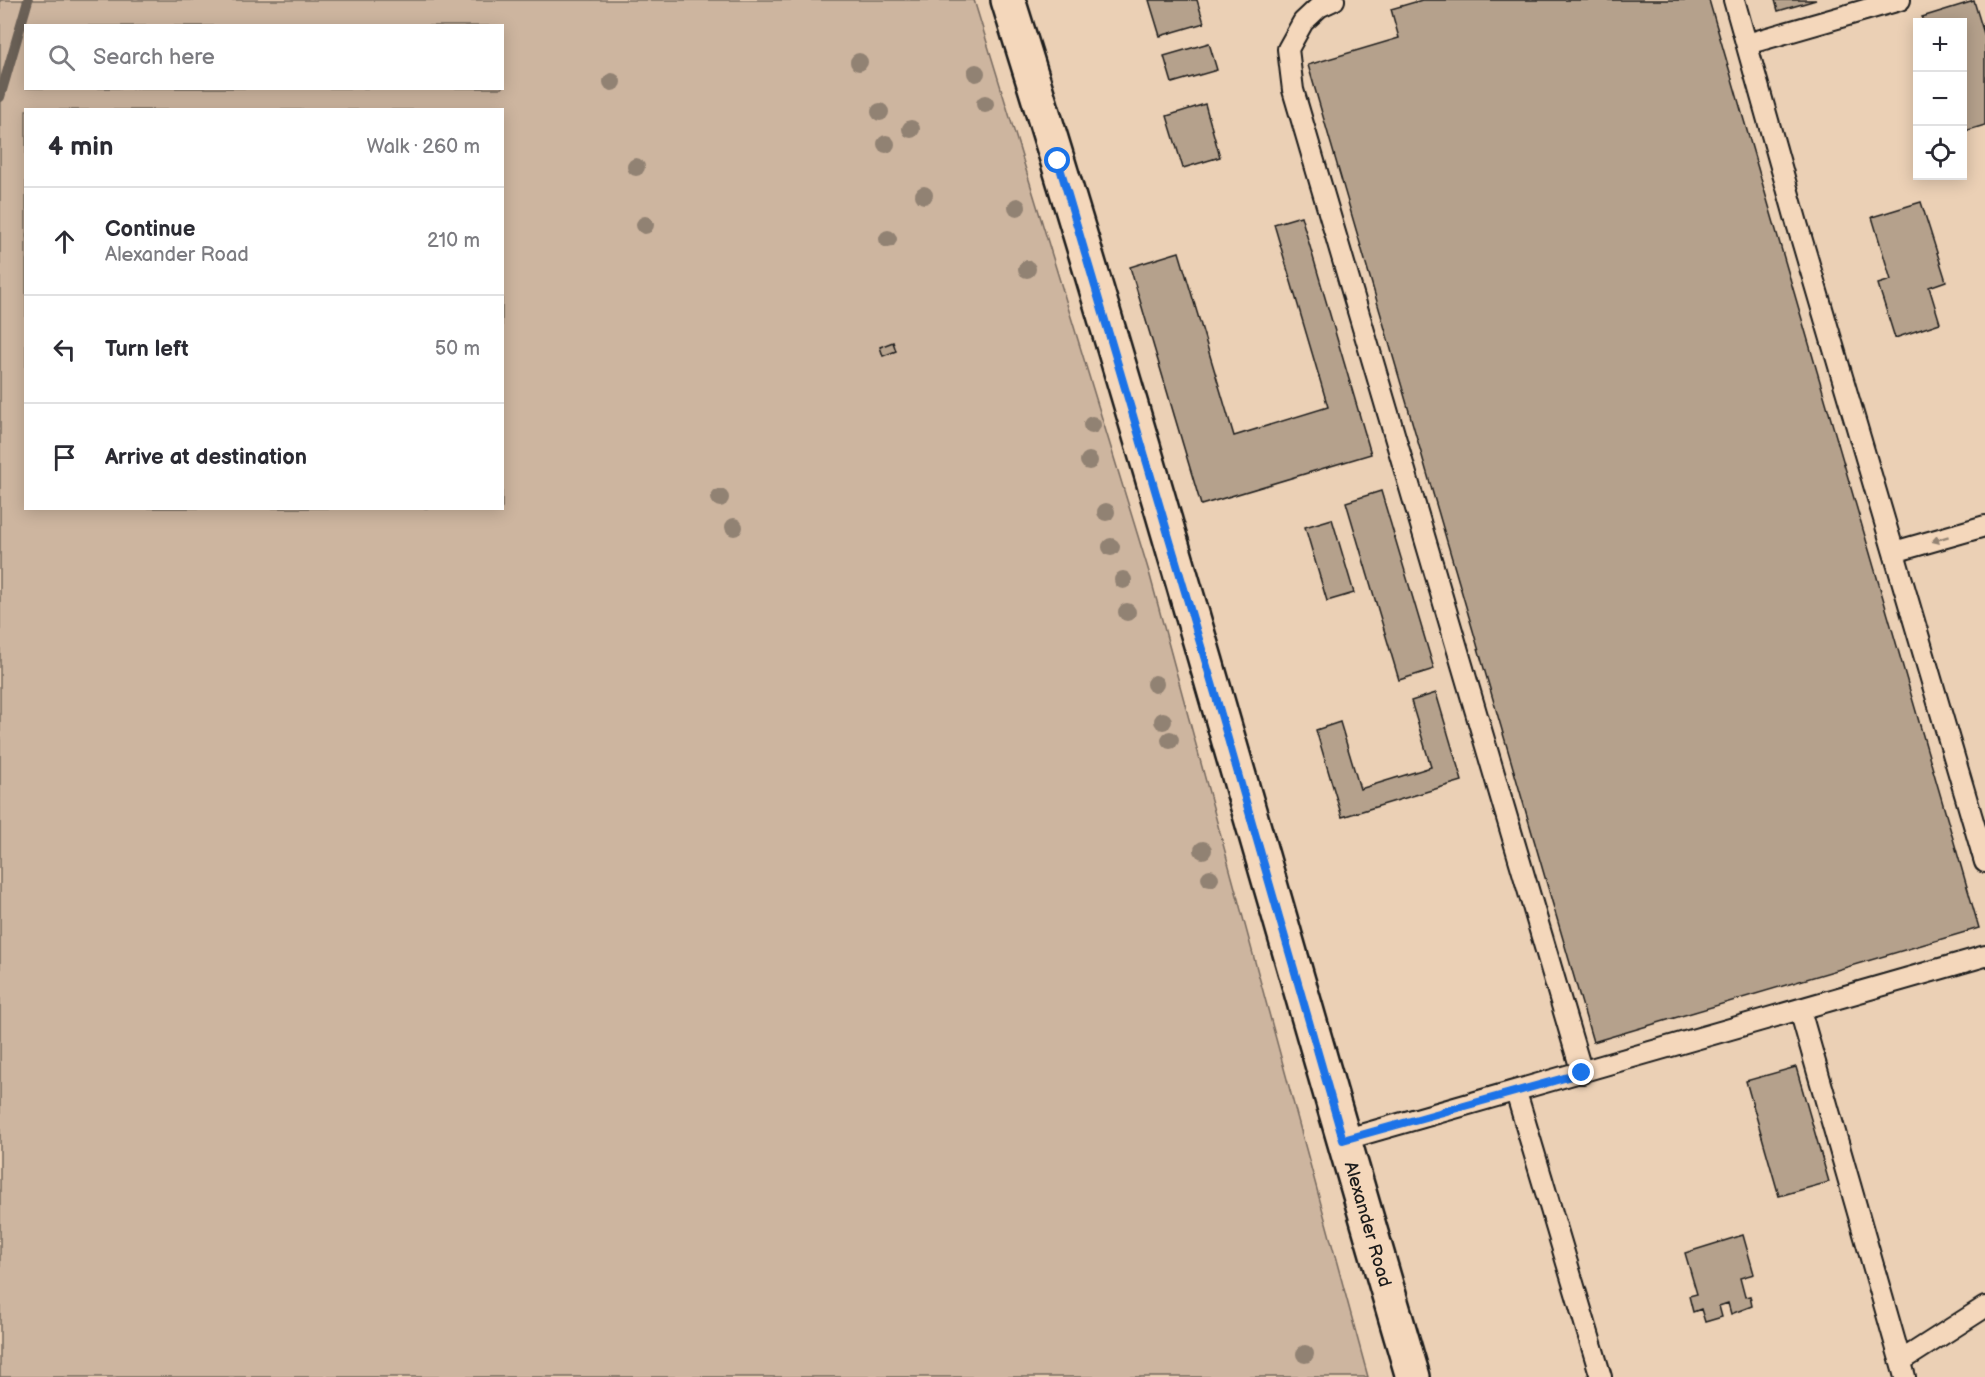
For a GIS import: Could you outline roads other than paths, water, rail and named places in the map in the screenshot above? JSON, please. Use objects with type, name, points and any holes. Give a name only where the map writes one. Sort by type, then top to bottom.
[{"type":"street","name":"Alexander Road","points":[[1008,0],[1213,685],[1413,1377]]},
{"type":"lane","points":[[1334,0],[1319,7],[1303,22],[1288,49],[1293,90],[1582,1073]]},
{"type":"lane","points":[[1734,0],[1798,227],[1985,862]]},
{"type":"lane","points":[[1747,44],[1900,0]]},
{"type":"lane","points":[[1894,552],[1985,526]]},
{"type":"lane","points":[[1343,1140],[1985,956]]},
{"type":"lane","points":[[1800,1010],[1903,1369],[1985,1307]]},
{"type":"lane","points":[[1516,1092],[1601,1377]]},
{"type":"waterway","points":[[0,97],[28,0]]}]
